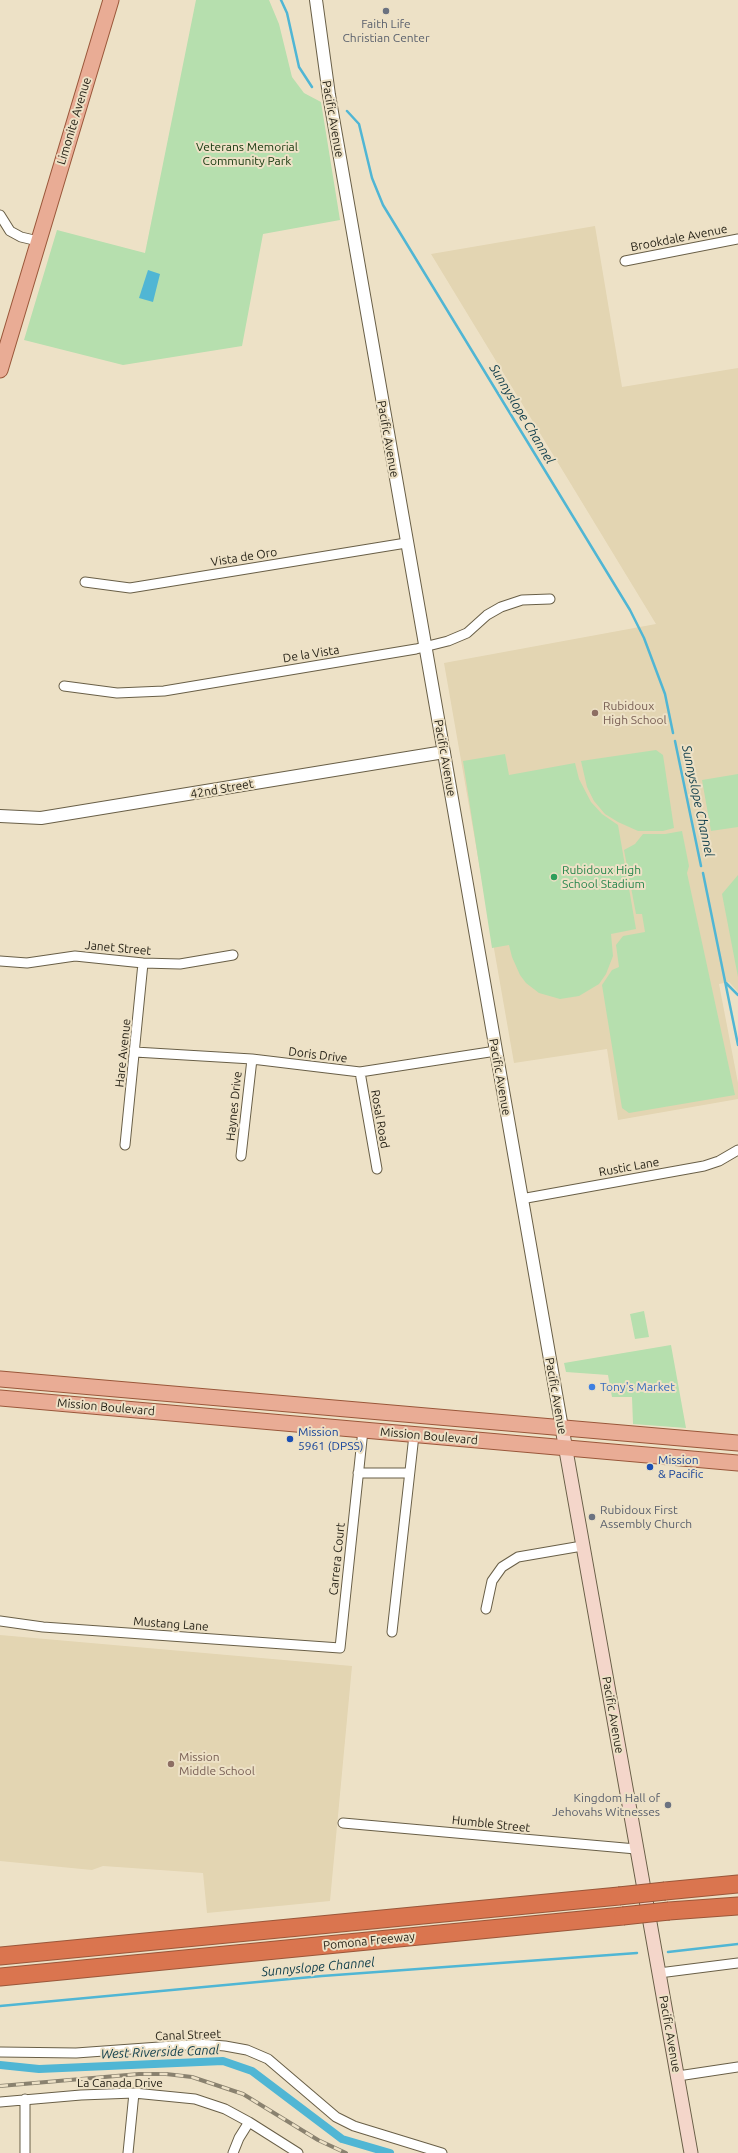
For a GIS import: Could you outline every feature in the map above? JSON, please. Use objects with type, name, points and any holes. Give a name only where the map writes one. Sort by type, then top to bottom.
[{"type":"highway","name":"Pomona Freeway","points":[[0,1956],[738,1884]]},
{"type":"highway","name":"Pomona Freeway","points":[[0,1977],[669,1911],[738,1906]]},
{"type":"main road","name":"Limonite Avenue","points":[[0,370],[111,0]]},
{"type":"main road","name":"Mission Boulevard","points":[[0,1379],[738,1443]]},
{"type":"main road","name":"Mission Boulevard","points":[[0,1398],[738,1463]]},
{"type":"main road","name":"Pacific Avenue","points":[[562,1428],[691,2153]]},
{"type":"street","name":"Pacific Avenue","points":[[316,0],[329,95],[406,543],[562,1428]]},
{"type":"street","points":[[0,214],[10,231],[21,237],[38,241]]},
{"type":"street","name":"Brookdale Avenue","points":[[625,261],[738,239]]},
{"type":"street","name":"Vista de Oro","points":[[85,582],[130,588],[406,543]]},
{"type":"street","name":"De la Vista","points":[[64,686],[116,693],[164,691],[425,647],[448,641],[467,633],[487,615],[501,607],[522,600],[550,599]]},
{"type":"street","name":"42nd Street","points":[[0,816],[41,818],[444,752]]},
{"type":"street","name":"Janet Street","points":[[0,961],[27,962],[75,956],[143,963],[180,964],[233,955]]},
{"type":"street","name":"Hare Avenue","points":[[125,1145],[143,963]]},
{"type":"street","name":"Doris Drive","points":[[135,1052],[252,1059],[360,1072],[496,1051]]},
{"type":"street","name":"Haynes Drive","points":[[241,1156],[252,1059]]},
{"type":"street","name":"Rosal Road","points":[[360,1072],[377,1169]]},
{"type":"street","name":"Rustic Lane","points":[[521,1199],[704,1166],[719,1161],[738,1150]]},
{"type":"street","name":"Carrera Court","points":[[340,1648],[363,1430]]},
{"type":"street","points":[[392,1632],[414,1435]]},
{"type":"street","points":[[358,1473],[409,1473]]},
{"type":"street","points":[[486,1609],[492,1581],[502,1567],[518,1557],[582,1546]]},
{"type":"street","name":"Mustang Lane","points":[[0,1621],[43,1627],[340,1648]]},
{"type":"street","name":"Humble Street","points":[[343,1823],[636,1849]]},
{"type":"street","points":[[659,1973],[738,1963]]},
{"type":"street","name":"Canal Street","points":[[0,2052],[76,2053],[202,2044],[247,2050],[268,2058],[336,2117],[354,2126],[442,2153]]},
{"type":"street","points":[[678,2076],[738,2067]]},
{"type":"street","points":[[128,2153],[134,2092]]},
{"type":"street","name":"La Canada Drive","points":[[0,2102],[134,2092],[196,2098],[225,2109],[249,2122],[298,2153]]},
{"type":"street","points":[[25,2099],[25,2153]]},
{"type":"street","points":[[233,2153],[239,2138],[249,2122]]},
{"type":"shaded area","name":"Rubidoux High School","points":[[595,226],[622,387],[738,368],[738,992],[729,982],[719,984],[738,1083],[738,1099],[618,1120],[607,1049],[514,1063],[444,663],[656,624],[431,254]]},
{"type":"shaded area","name":"Mission Middle School","points":[[0,1635],[352,1666],[330,1901],[207,1913],[203,1873],[103,1866],[92,1870],[0,1861]]},
{"type":"green space","name":"Veterans Memorial Community Park","points":[[196,0],[269,0],[279,24],[292,77],[304,93],[321,102],[340,220],[263,234],[242,346],[123,365],[24,340],[57,230],[145,253]]},
{"type":"green space","points":[[656,750],[663,755],[674,828],[663,831],[638,831],[605,814],[594,801],[587,787],[581,761]]},
{"type":"green space","name":"Rubidoux High School Stadium","points":[[505,754],[509,775],[575,763],[579,779],[591,802],[602,814],[618,825],[636,929],[611,934],[613,956],[606,974],[599,984],[579,996],[560,999],[539,993],[526,983],[520,975],[512,957],[509,945],[492,948],[463,761]]},
{"type":"green space","points":[[738,774],[738,827],[711,831],[702,780]]},
{"type":"green space","points":[[682,831],[689,866],[687,873],[735,1095],[629,1113],[622,1108],[602,985],[612,970],[619,967],[616,945],[623,936],[645,932],[642,914],[636,914],[624,850],[635,844],[643,834],[665,834]]},
{"type":"green space","points":[[738,875],[738,977],[722,894]]},
{"type":"green space","points":[[644,1311],[649,1337],[635,1339],[630,1314]]},
{"type":"green space","points":[[671,1345],[686,1428],[633,1424],[632,1397],[612,1397],[608,1375],[566,1372],[564,1363]]},
{"type":"water","points":[[148,270],[160,274],[153,302],[139,298]]},
{"type":"waterway","name":"Sunnyslope Channel","points":[[281,0],[287,13],[299,67],[312,87]]},
{"type":"waterway","name":"Sunnyslope Channel","points":[[347,111],[359,124],[372,178],[383,205],[630,610],[644,638],[665,694],[673,733]]},
{"type":"waterway","name":"Sunnyslope Channel","points":[[675,741],[701,866]]},
{"type":"waterway","name":"Sunnyslope Channel","points":[[703,873],[738,1045]]},
{"type":"waterway","points":[[726,983],[738,995]]},
{"type":"waterway","name":"Sunnyslope Channel","points":[[668,1952],[738,1944]]},
{"type":"waterway","name":"Sunnyslope Channel","points":[[0,2006],[322,1976],[637,1953]]},
{"type":"waterway","name":"West Riverside Canal","points":[[0,2065],[39,2069],[223,2061],[252,2071],[342,2139],[390,2153]]},
{"type":"railway","points":[[0,2086],[139,2074],[166,2074],[192,2077],[243,2094],[318,2140],[346,2153]]},
{"type":"place","name":"Faith Life Christian Center","points":[[386,11]]},
{"type":"place","name":"Rubidoux High School","points":[[595,713]]},
{"type":"place","name":"Rubidoux High School Stadium","points":[[554,877]]},
{"type":"place","name":"Tony's Market","points":[[592,1387]]},
{"type":"place","name":"Mission 5961 (DPSS)","points":[[290,1439]]},
{"type":"place","name":"Mission & Pacific","points":[[650,1467]]},
{"type":"place","name":"Rubidoux First Assembly Church","points":[[592,1517]]},
{"type":"place","name":"Mission Middle School","points":[[171,1764]]},
{"type":"place","name":"Kingdom Hall of Jehovahs Witnesses","points":[[668,1805]]}]
